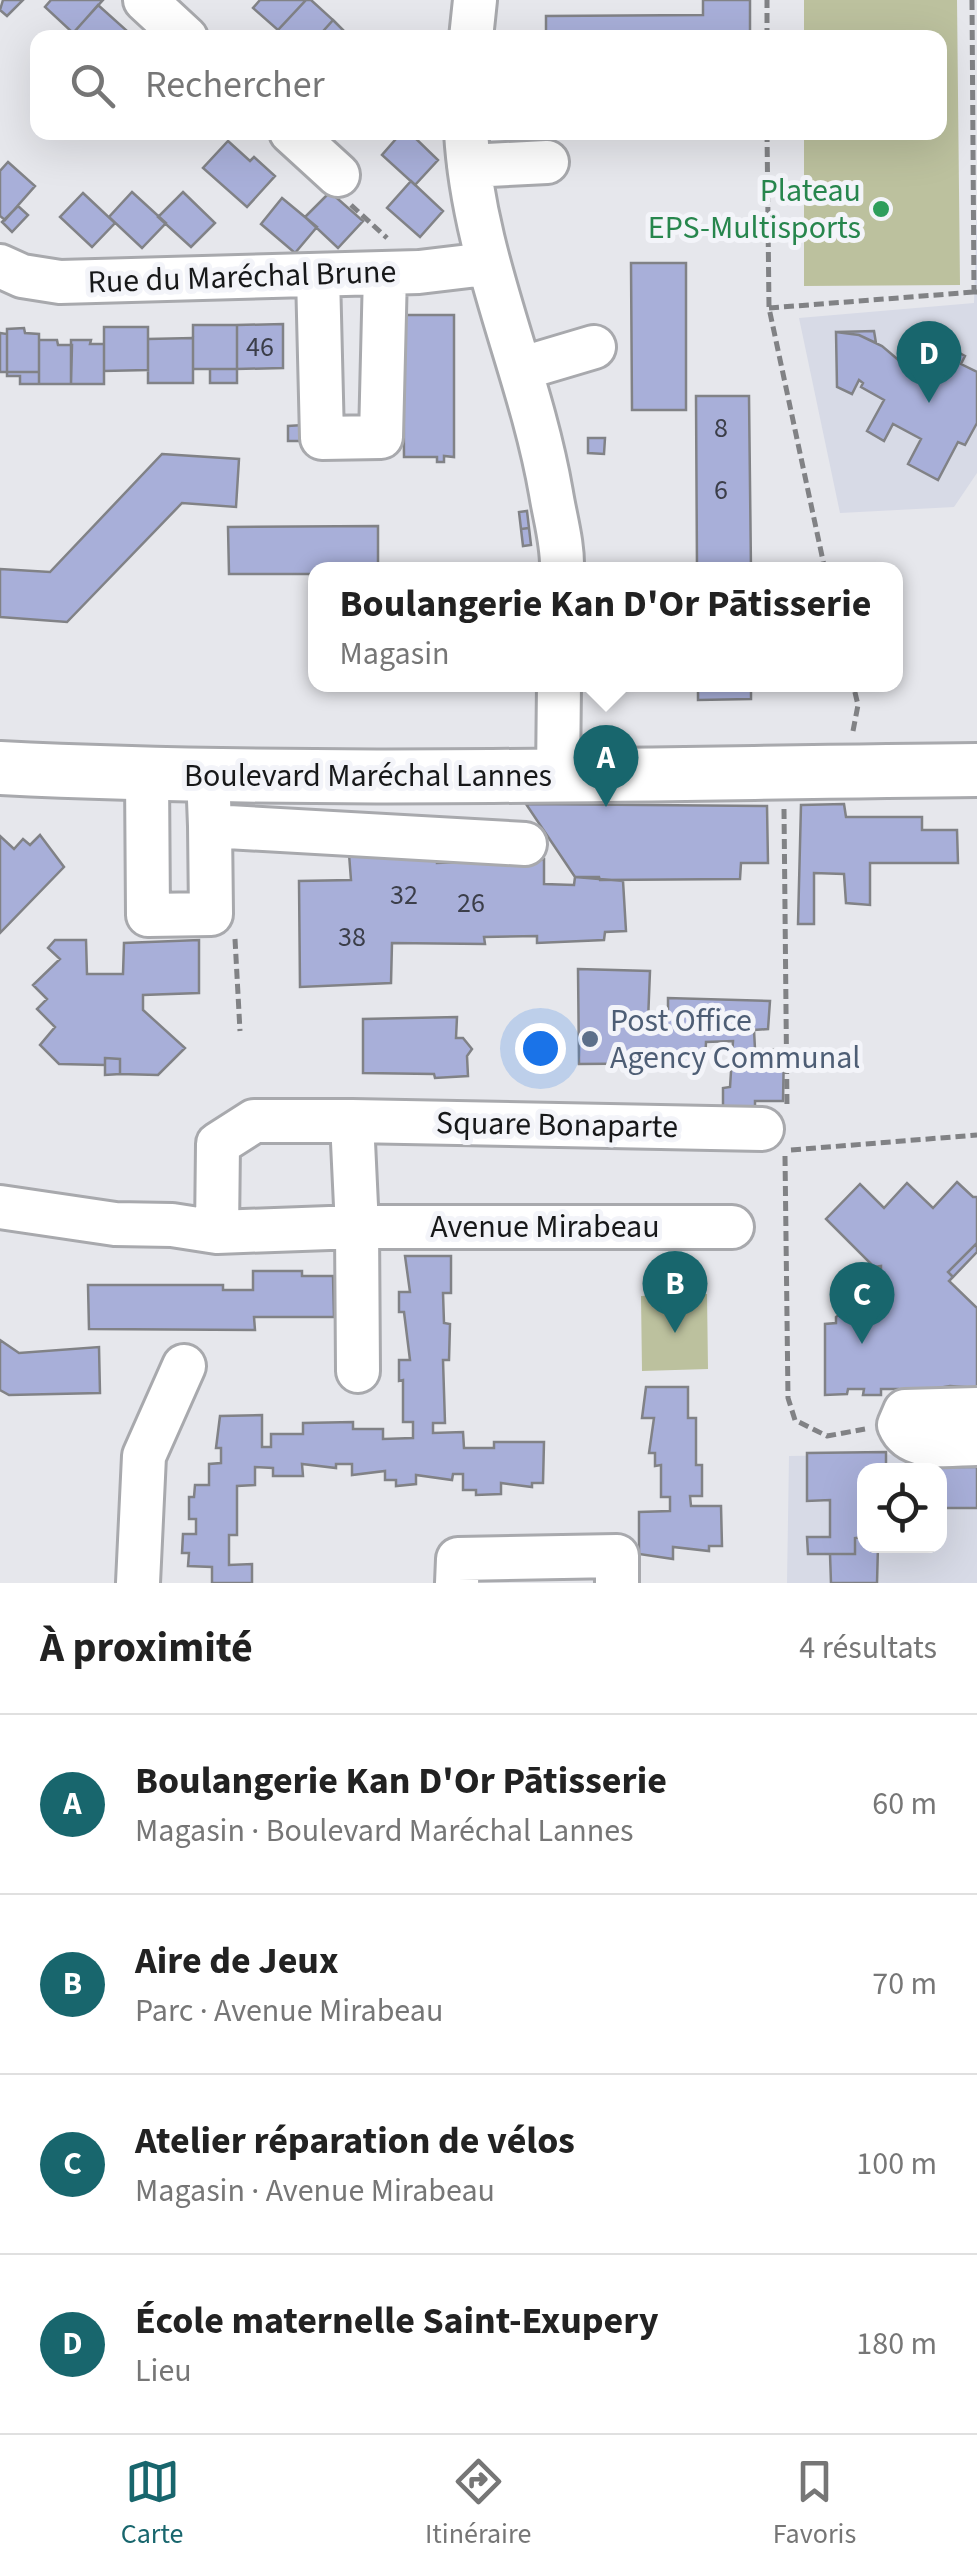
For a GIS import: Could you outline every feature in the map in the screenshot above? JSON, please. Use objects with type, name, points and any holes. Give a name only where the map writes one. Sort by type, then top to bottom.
[{"type":"main road","name":"Boulevard Maréchal Lannes","points":[[0,745],[558,763],[977,770]]},
{"type":"main road","name":"Boulevard Maréchal Lannes","points":[[0,768],[147,776],[977,746]]},
{"type":"street","points":[[145,0],[177,30]]},
{"type":"street","points":[[471,30],[475,0]]},
{"type":"street","points":[[300,140],[338,175]]},
{"type":"street","points":[[546,162],[468,149],[486,264],[547,469],[561,562]]},
{"type":"street","name":"Rue du Maréchal Brune","points":[[0,266],[22,276],[60,282],[402,272],[486,264]]},
{"type":"street","points":[[318,274],[322,438],[382,437],[402,272]]},
{"type":"street","points":[[520,369],[594,347]]},
{"type":"street","points":[[558,763],[559,692]]},
{"type":"street","points":[[147,776],[148,914],[211,914],[208,774]]},
{"type":"street","points":[[210,826],[525,844]]},
{"type":"street","name":"Square Bonaparte","points":[[216,1232],[218,1144],[254,1121],[780,1134]]},
{"type":"street","points":[[352,1121],[358,1370]]},
{"type":"street","points":[[0,1207],[115,1224],[172,1225],[216,1232],[357,1227]]},
{"type":"street","name":"Avenue Mirabeau","points":[[357,1227],[732,1227]]},
{"type":"street","points":[[138,1583],[144,1456],[184,1366]]},
{"type":"street","points":[[977,1409],[904,1411],[899,1426],[915,1444],[977,1444]]},
{"type":"street","points":[[457,1583],[458,1558],[617,1556],[618,1583]]},
{"type":"path","points":[[767,0],[767,30]]},
{"type":"path","points":[[769,308],[976,292],[972,0]]},
{"type":"path","points":[[766,140],[769,308],[823,562]]},
{"type":"path","points":[[338,175],[351,206],[410,260],[402,272]]},
{"type":"path","points":[[784,834],[780,1134],[788,1398],[795,1420],[828,1436],[899,1426]]},
{"type":"path","points":[[211,914],[234,928],[240,1031]]},
{"type":"path","points":[[780,1134],[977,1135]]},
{"type":"shaded area","points":[[977,208],[977,473],[954,507],[840,513],[799,318],[974,303]]},
{"type":"shaded area","points":[[977,1455],[977,1583],[787,1583],[789,1456]]},
{"type":"green space","name":"Plateau EPS-Multisports","points":[[804,0],[957,0],[960,285],[804,286],[804,140],[947,140],[947,30],[804,30]]},
{"type":"green space","points":[[707,1294],[708,1369],[642,1371],[641,1296]]},
{"type":"building","points":[[3,0],[23,0],[7,16],[0,10]]},
{"type":"building","points":[[51,0],[103,0],[76,30],[70,30],[45,7]]},
{"type":"building","points":[[260,0],[306,0],[278,30],[253,8]]},
{"type":"building","points":[[306,0],[333,20],[324,30],[278,30]]},
{"type":"building","points":[[703,0],[750,0],[750,30],[546,30],[546,16],[703,15]]},
{"type":"building","points":[[98,5],[126,30],[76,30]]},
{"type":"building","points":[[333,20],[343,30],[324,30]]},
{"type":"building","points":[[395,140],[417,140],[438,160],[415,185],[382,155]]},
{"type":"building","points":[[228,141],[275,176],[247,207],[203,168]]},
{"type":"building","points":[[8,162],[35,186],[5,220],[0,216],[0,171]]},
{"type":"building","points":[[411,181],[443,211],[420,237],[387,208]]},
{"type":"building","points":[[132,192],[166,223],[142,248],[109,217]]},
{"type":"building","points":[[183,192],[215,223],[191,247],[158,217]]},
{"type":"building","points":[[330,192],[363,221],[338,248],[305,217]]},
{"type":"building","points":[[83,193],[115,223],[92,247],[60,217]]},
{"type":"building","points":[[282,198],[317,227],[295,253],[261,224]]},
{"type":"building","points":[[18,206],[28,215],[12,232],[2,222]]},
{"type":"building","points":[[631,263],[686,263],[686,410],[632,410]]},
{"type":"building","points":[[403,315],[454,315],[454,457],[444,456],[444,462],[437,462],[437,457],[404,457]]},
{"type":"building","points":[[283,324],[283,368],[237,369],[237,325]]},
{"type":"building","points":[[193,325],[237,325],[237,369],[193,369]]},
{"type":"building","points":[[104,327],[148,327],[148,370],[104,371]]},
{"type":"building","points":[[24,328],[25,333],[39,334],[39,372],[7,372],[7,329]]},
{"type":"building","points":[[874,331],[876,343],[859,335],[836,332]]},
{"type":"building","points":[[836,332],[859,335],[882,346],[902,363],[915,339],[937,351],[941,343],[965,356],[961,364],[977,372],[977,423],[965,445],[958,442],[938,480],[908,464],[921,439],[893,424],[884,441],[867,431],[884,400],[861,387],[863,383],[859,380],[852,394],[837,387]]},
{"type":"building","points":[[0,333],[7,334],[7,372],[0,372]]},
{"type":"building","points":[[193,338],[193,383],[148,383],[148,339]]},
{"type":"building","points":[[39,340],[72,345],[71,384],[39,384]]},
{"type":"building","points":[[71,340],[104,344],[104,384],[71,384]]},
{"type":"building","points":[[210,369],[237,369],[237,383],[210,383]]},
{"type":"building","points":[[7,372],[39,372],[39,384],[20,384],[20,376],[7,376]]},
{"type":"building","points":[[696,396],[749,396],[751,562],[697,562]]},
{"type":"building","points":[[303,425],[303,441],[288,441],[288,426]]},
{"type":"building","points":[[588,438],[605,438],[604,454],[588,453]]},
{"type":"building","points":[[162,454],[239,459],[236,507],[182,503],[67,622],[0,617],[0,569],[50,572]]},
{"type":"building","points":[[527,511],[529,528],[521,529],[519,512]]},
{"type":"building","points":[[378,526],[378,562],[308,562],[308,574],[229,574],[228,527]]},
{"type":"building","points":[[529,528],[531,545],[523,546],[521,529]]},
{"type":"building","points":[[698,692],[751,692],[751,699],[698,700]]},
{"type":"building","points":[[526,804],[767,806],[768,863],[741,863],[740,879],[575,877]]},
{"type":"building","points":[[844,804],[846,817],[922,817],[922,830],[957,830],[958,863],[870,863],[870,905],[846,903],[844,874],[814,873],[814,924],[798,924],[801,805]]},
{"type":"building","points":[[40,835],[64,867],[0,933],[0,836],[14,849],[23,839],[30,845]]},
{"type":"building","points":[[437,852],[437,863],[544,859],[544,884],[574,885],[575,877],[623,881],[626,931],[605,932],[604,940],[537,943],[537,936],[484,937],[485,944],[392,943],[391,983],[300,987],[299,881],[351,880],[349,854]]},
{"type":"building","points":[[55,940],[86,940],[87,974],[123,974],[124,943],[199,940],[199,993],[143,995],[143,1010],[185,1048],[158,1075],[120,1074],[120,1059],[105,1058],[105,1065],[59,1064],[40,1045],[55,1027],[37,1009],[47,999],[33,985],[60,959],[48,948]]},
{"type":"building","points":[[578,969],[650,971],[648,1021],[668,1020],[668,998],[770,1001],[768,1029],[754,1030],[755,1049],[784,1050],[783,1101],[755,1101],[755,1117],[723,1116],[723,1088],[730,1087],[733,1041],[706,1042],[705,1063],[579,1064]]},
{"type":"building","points":[[457,1017],[456,1038],[463,1038],[472,1049],[467,1056],[468,1076],[363,1073],[363,1019]]},
{"type":"building","points":[[105,1058],[120,1059],[120,1074],[105,1075]]},
{"type":"building","points":[[957,1182],[977,1197],[977,1243],[948,1272],[953,1277],[949,1281],[977,1308],[977,1388],[950,1386],[898,1395],[898,1389],[881,1389],[881,1395],[863,1395],[864,1389],[848,1389],[847,1394],[825,1395],[825,1324],[836,1323],[836,1317],[864,1295],[864,1289],[871,1289],[871,1283],[881,1283],[881,1266],[874,1267],[826,1219],[860,1184],[884,1208],[907,1183],[933,1208]]},
{"type":"building","points":[[977,1243],[977,1252],[953,1277],[948,1272]]},
{"type":"building","points":[[405,1256],[451,1256],[451,1293],[443,1293],[444,1323],[450,1324],[449,1360],[443,1360],[445,1423],[433,1423],[433,1433],[463,1432],[464,1448],[494,1448],[494,1442],[544,1442],[543,1483],[532,1483],[532,1487],[501,1483],[501,1494],[476,1495],[476,1490],[463,1490],[463,1474],[453,1474],[452,1480],[416,1475],[416,1484],[396,1486],[396,1480],[385,1480],[385,1471],[352,1475],[352,1464],[336,1464],[336,1468],[302,1464],[303,1476],[273,1476],[273,1468],[255,1467],[255,1485],[237,1486],[237,1535],[229,1535],[229,1565],[252,1564],[252,1583],[212,1583],[212,1567],[188,1566],[189,1553],[182,1553],[183,1534],[196,1534],[196,1519],[189,1519],[189,1497],[194,1497],[195,1485],[209,1485],[209,1464],[221,1463],[221,1448],[216,1448],[220,1416],[262,1415],[262,1447],[271,1447],[271,1434],[303,1434],[303,1423],[353,1422],[353,1429],[383,1429],[383,1439],[413,1438],[413,1422],[403,1422],[403,1380],[399,1381],[399,1360],[410,1360],[404,1312],[399,1312],[399,1292],[410,1292]]},
{"type":"building","points":[[253,1271],[302,1271],[302,1276],[333,1276],[334,1317],[254,1317],[255,1330],[89,1329],[88,1285],[223,1285],[223,1290],[253,1290]]},
{"type":"building","points":[[0,1340],[19,1353],[99,1347],[100,1393],[9,1395],[0,1390]]},
{"type":"building","points":[[646,1387],[688,1387],[688,1418],[696,1418],[696,1465],[702,1465],[702,1496],[690,1496],[691,1506],[721,1506],[722,1546],[709,1546],[709,1551],[673,1547],[673,1559],[639,1554],[639,1512],[670,1511],[670,1497],[661,1497],[661,1465],[655,1466],[655,1453],[649,1453],[654,1418],[642,1418]]},
{"type":"building","points":[[886,1452],[886,1463],[857,1463],[855,1554],[808,1554],[807,1537],[830,1537],[830,1500],[807,1501],[807,1453]]},
{"type":"building","points":[[947,1467],[977,1467],[977,1508],[947,1508]]},
{"type":"building","points":[[855,1538],[857,1553],[878,1553],[877,1583],[831,1583],[830,1554],[855,1554]]},
{"type":"place","name":"Plateau EPS-Multisports","points":[[881,209]]},
{"type":"place","name":"École maternelle Saint-Exupery","points":[[929,403]]},
{"type":"place","name":"Boulangerie Kan D'Or Pātisserie","points":[[606,807]]},
{"type":"place","name":"Post Office Agency Communal","points":[[590,1039]]},
{"type":"place","name":"Aire de Jeux","points":[[675,1333]]},
{"type":"place","name":"Atelier réparation de vélos","points":[[862,1344]]}]
